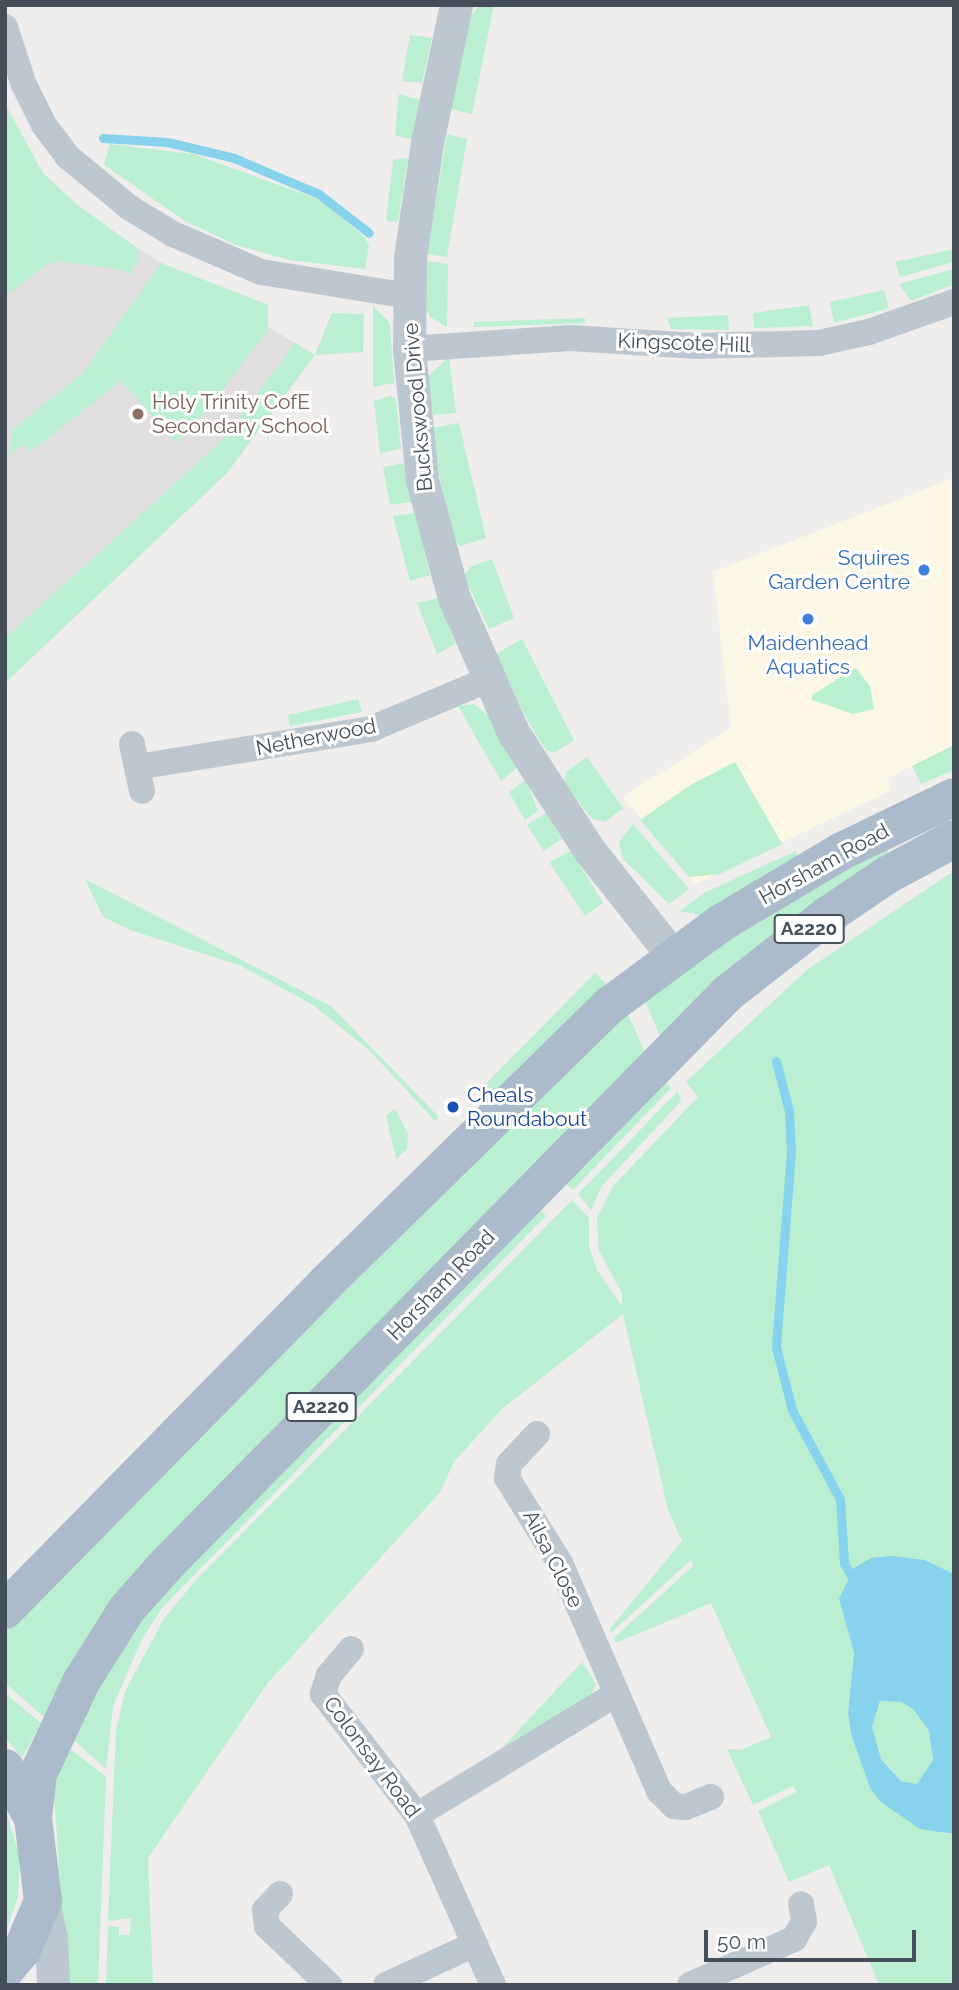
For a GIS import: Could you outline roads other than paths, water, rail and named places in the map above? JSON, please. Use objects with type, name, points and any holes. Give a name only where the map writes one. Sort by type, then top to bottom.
[{"type":"main road","name":"Horsham Road","points":[[5,1610],[558,1052],[672,955],[842,851],[954,797]]},
{"type":"main road","name":"Horsham Road","points":[[33,1818],[38,1774],[81,1682],[127,1609],[166,1565],[729,993],[838,908],[954,839]]},
{"type":"main road","points":[[5,1768],[33,1818],[43,1901],[22,1950],[5,1970]]},
{"type":"street","name":"Buckswood Drive","points":[[456,5],[415,209],[408,296],[409,349],[422,480],[436,542],[487,680],[544,783],[590,851],[672,955]]},
{"type":"street","points":[[5,27],[24,85],[44,125],[66,156],[130,208],[173,234],[261,272],[408,296]]},
{"type":"street","name":"Kingscote Hill","points":[[409,349],[570,338],[697,346],[819,343],[869,332],[954,302]]},
{"type":"street","name":"Netherwood","points":[[137,767],[371,729],[487,680]]},
{"type":"street","name":"Ailsa Close","points":[[537,1434],[509,1464],[507,1478],[560,1563],[614,1695],[665,1800],[686,1807],[710,1797]]},
{"type":"street","name":"Colonsay Road","points":[[351,1649],[329,1675],[323,1694],[417,1815],[493,1985]]},
{"type":"street","points":[[417,1815],[614,1695]]},
{"type":"street","points":[[280,1894],[265,1910],[267,1926],[329,1985]]},
{"type":"street","points":[[43,1901],[51,1938],[52,1985]]},
{"type":"street","points":[[690,1985],[794,1938],[804,1922],[801,1904]]},
{"type":"street","points":[[386,1985],[475,1944]]},
{"type":"water","points":[[891,1556],[925,1560],[954,1574],[954,1834],[920,1829],[881,1802],[870,1788],[851,1734],[848,1713],[854,1653],[839,1599],[854,1568],[871,1558]],"holes":[[[880,1701],[901,1702],[913,1709],[929,1731],[933,1760],[917,1784],[901,1781],[881,1759],[872,1727]]]},
{"type":"waterway","points":[[103,138],[167,142],[234,158],[319,194],[369,233]]},
{"type":"waterway","points":[[776,1061],[789,1111],[791,1151],[776,1347],[792,1410],[840,1499],[844,1563],[850,1574]]},
{"type":"place","name":"Holy Trinity CofE Secondary School","points":[[138,414]]},
{"type":"place","name":"Squires Garden Centre","points":[[924,570]]},
{"type":"place","name":"Maidenhead Aquatics","points":[[808,619]]},
{"type":"place","name":"Cheals Roundabout","points":[[453,1107]]}]
